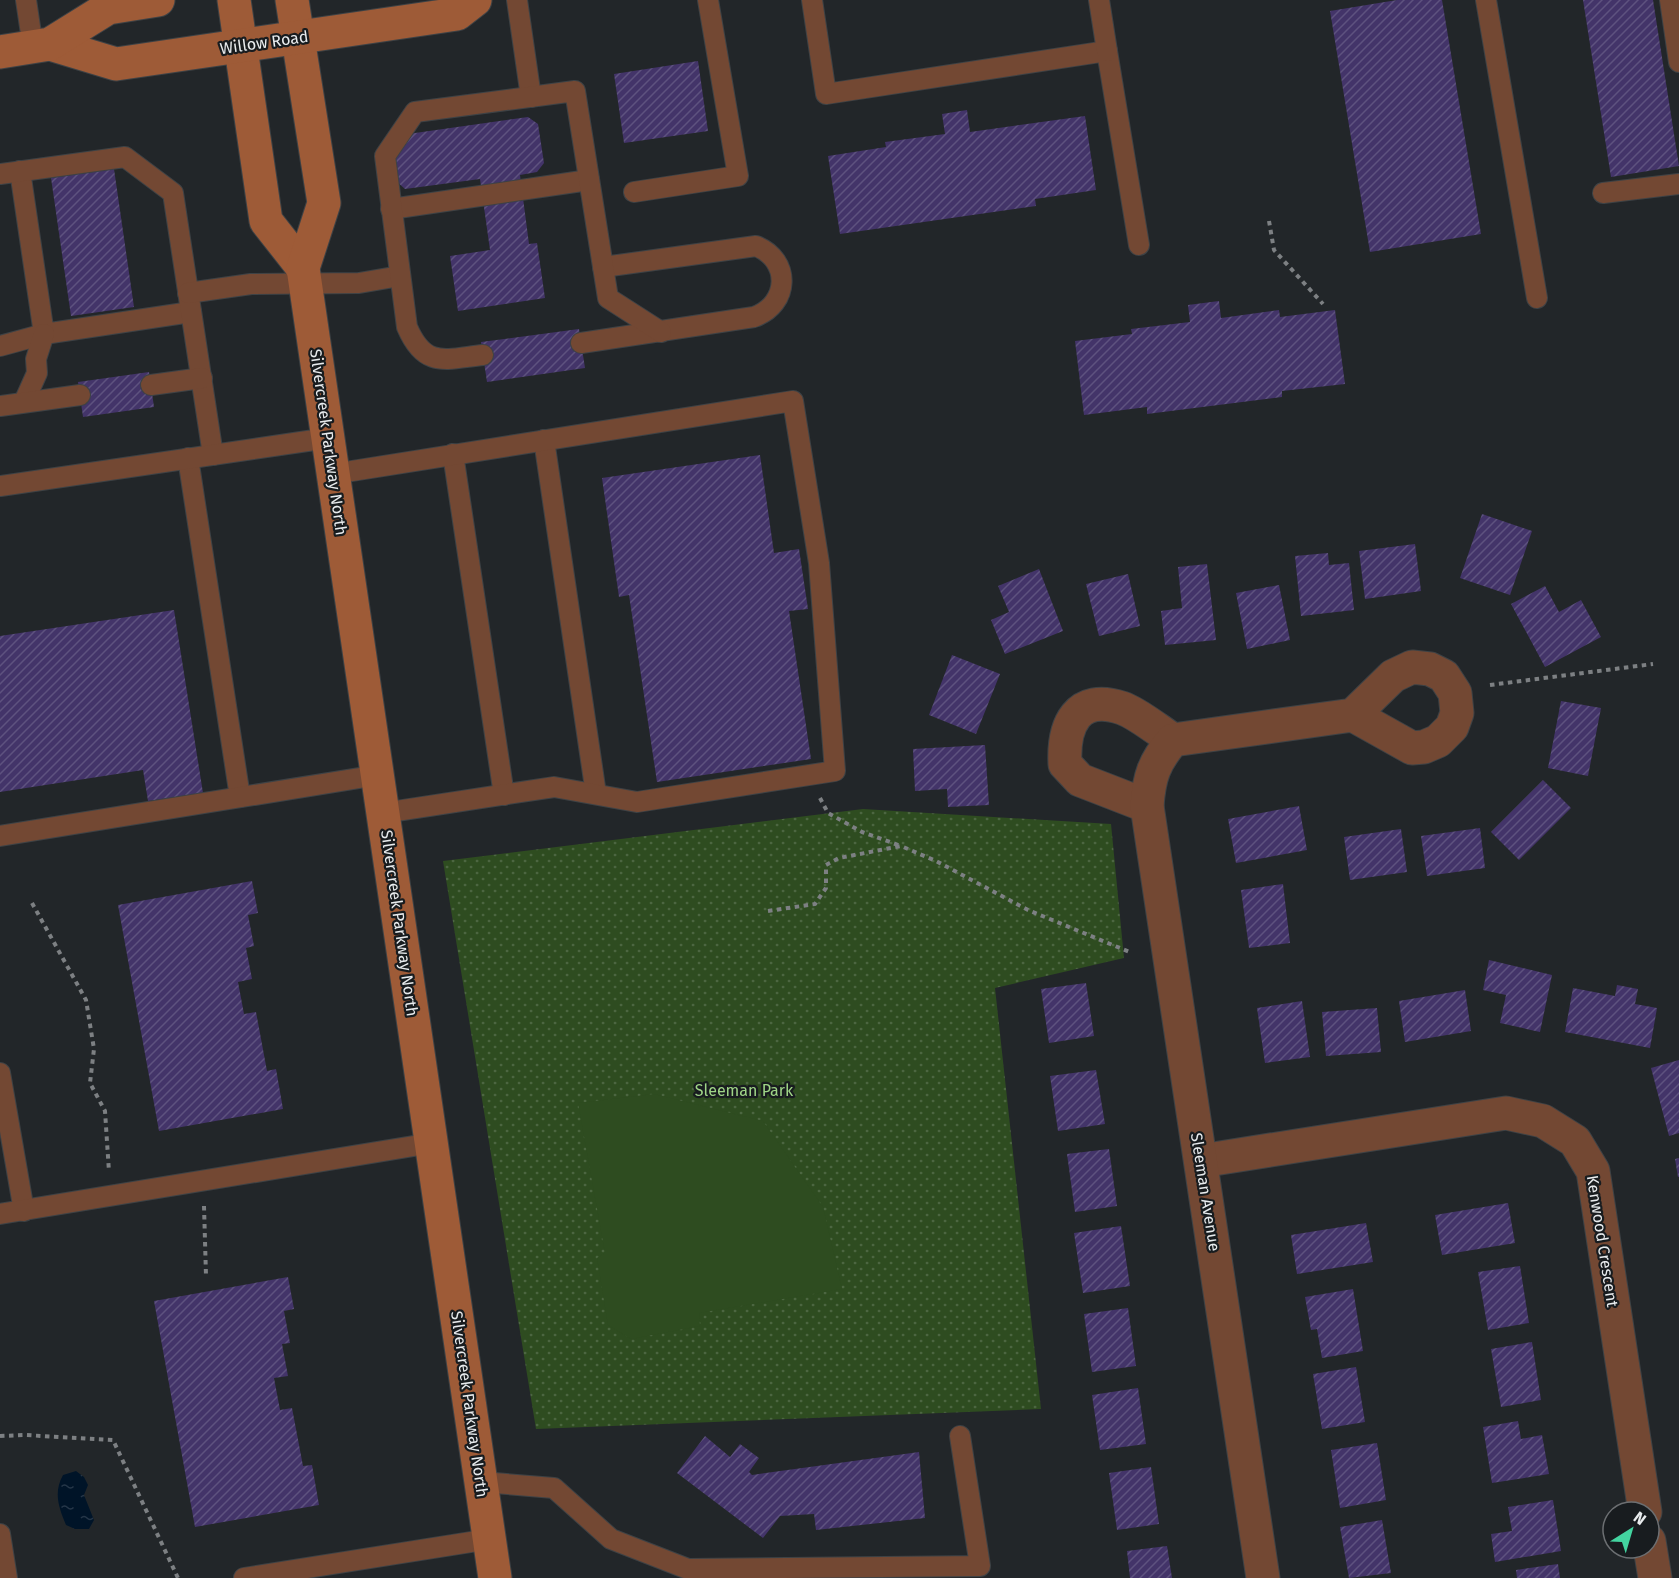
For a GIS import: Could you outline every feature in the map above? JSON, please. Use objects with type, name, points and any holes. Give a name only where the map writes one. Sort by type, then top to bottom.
[{"type":"main road","name":"Willow Road","points":[[0,52],[41,45],[108,8],[158,0]]},
{"type":"main road","name":"Silvercreek Parkway North","points":[[234,0],[266,221],[304,276]]},
{"type":"main road","name":"Silvercreek Parkway North","points":[[292,0],[324,203],[304,276],[495,1578]]},
{"type":"main road","name":"Willow Road","points":[[41,45],[116,64],[457,15],[475,0]]},
{"type":"street","points":[[1147,806],[1080,780],[1065,764],[1064,743],[1069,725],[1082,709],[1101,704],[1124,709],[1173,740],[1353,715]]},
{"type":"street","name":"Sleeman Avenue","points":[[1173,740],[1160,755],[1149,780],[1147,806],[1263,1578]]},
{"type":"street","name":"Kenwood Crescent","points":[[1201,1161],[1506,1113],[1543,1121],[1575,1141],[1593,1171],[1643,1500]]},
{"type":"street","points":[[1652,1560],[1654,1578]]},
{"type":"lane","points":[[26,0],[41,45]]},
{"type":"lane","points":[[517,0],[531,97]]},
{"type":"lane","points":[[634,192],[738,176],[708,0]]},
{"type":"lane","points":[[812,0],[826,94],[1107,51]]},
{"type":"lane","points":[[1099,0],[1139,245]]},
{"type":"lane","points":[[1486,0],[1537,298]]},
{"type":"lane","points":[[1670,0],[1679,62]]},
{"type":"lane","points":[[483,355],[441,359],[425,355],[414,344],[407,327],[385,156],[415,112],[575,91],[608,298],[661,332]]},
{"type":"lane","points":[[0,174],[125,156],[173,193],[213,455]]},
{"type":"lane","points":[[20,171],[44,334],[36,359],[37,373],[24,402]]},
{"type":"lane","points":[[392,209],[589,180]]},
{"type":"lane","points":[[1603,194],[1679,184]]},
{"type":"lane","points":[[581,343],[754,317],[766,313],[774,305],[780,293],[781,278],[778,262],[767,250],[756,246],[603,267]]},
{"type":"lane","points":[[188,293],[304,276],[359,283],[400,276]]},
{"type":"lane","points":[[0,346],[44,334],[191,312]]},
{"type":"lane","points":[[151,385],[201,378]]},
{"type":"lane","points":[[0,406],[80,395]]},
{"type":"lane","points":[[333,474],[793,401],[819,563],[836,771],[637,802],[554,787],[384,813]]},
{"type":"lane","points":[[0,486],[328,438]]},
{"type":"lane","points":[[544,440],[596,794]]},
{"type":"lane","points":[[453,454],[504,795]]},
{"type":"lane","points":[[188,458],[240,797]]},
{"type":"lane","points":[[0,836],[378,775]]},
{"type":"lane","points":[[0,1073],[24,1211]]},
{"type":"lane","points":[[0,1214],[432,1143]]},
{"type":"lane","points":[[482,1482],[554,1488],[611,1539],[688,1569],[980,1566],[960,1437]]},
{"type":"lane","points":[[0,1534],[8,1578]]},
{"type":"lane","points":[[244,1578],[490,1539]]},
{"type":"path","points":[[1269,221],[1274,250],[1323,304]]},
{"type":"path","points":[[1490,686],[1653,664]]},
{"type":"path","points":[[808,775],[828,813],[862,832],[936,861],[1028,909],[1132,953]]},
{"type":"path","points":[[768,911],[814,904],[826,888],[826,866],[839,858],[901,846]]},
{"type":"path","points":[[32,903],[86,1000],[94,1049],[90,1083],[105,1111],[110,1196]]},
{"type":"path","points":[[203,1181],[206,1276]]},
{"type":"path","points":[[0,1436],[25,1435],[113,1440],[178,1578]]},
{"type":"green space","name":"Sleeman Park","points":[[863,809],[1111,824],[1124,958],[995,988],[1041,1409],[536,1429],[443,861]]},
{"type":"green space","points":[[654,1094],[763,1121],[823,1207],[842,1289],[699,1313],[700,1326],[631,1339],[608,1325],[597,1258],[605,1253],[578,1103]]},
{"type":"water","points":[[76,1471],[84,1477],[88,1485],[84,1495],[94,1520],[89,1529],[75,1529],[66,1525],[59,1506],[58,1488],[63,1475]]},
{"type":"building","points":[[1397,0],[1442,0],[1481,234],[1370,252],[1330,11]]},
{"type":"building","points":[[1583,0],[1653,0],[1679,166],[1611,177]]},
{"type":"building","points":[[698,61],[708,131],[624,143],[614,74]]},
{"type":"building","points":[[967,110],[970,132],[1085,116],[1096,190],[1035,199],[1036,206],[840,234],[828,156],[886,147],[885,142],[945,134],[942,114]]},
{"type":"building","points":[[528,117],[538,124],[544,163],[537,172],[520,175],[529,244],[537,243],[545,298],[458,311],[450,256],[490,250],[480,179],[405,189],[396,181],[391,150],[401,135]]},
{"type":"building","points":[[114,169],[134,307],[71,316],[51,178]]},
{"type":"building","points":[[1219,301],[1221,318],[1279,310],[1280,317],[1335,310],[1345,384],[1282,391],[1282,397],[1147,414],[1147,407],[1084,415],[1075,341],[1132,334],[1131,329],[1190,322],[1188,305]]},
{"type":"building","points":[[579,329],[585,368],[487,382],[481,342]]},
{"type":"building","points":[[149,372],[154,407],[83,417],[78,382]]},
{"type":"building","points":[[760,455],[774,553],[799,549],[808,609],[789,611],[811,759],[657,782],[629,595],[619,597],[602,478]]},
{"type":"building","points":[[1482,514],[1532,531],[1510,595],[1460,578]]},
{"type":"building","points":[[1415,544],[1421,591],[1365,599],[1359,551]]},
{"type":"building","points":[[1328,553],[1329,565],[1349,563],[1354,610],[1301,616],[1295,556]]},
{"type":"building","points":[[1207,564],[1216,640],[1165,645],[1161,611],[1182,608],[1178,567]]},
{"type":"building","points":[[1039,569],[1063,631],[1005,654],[991,620],[1009,612],[998,586]]},
{"type":"building","points":[[1128,574],[1140,626],[1099,636],[1086,584]]},
{"type":"building","points":[[1279,585],[1290,640],[1247,649],[1236,593]]},
{"type":"building","points":[[1545,586],[1559,612],[1581,600],[1601,637],[1545,667],[1511,604]]},
{"type":"building","points":[[174,610],[203,793],[148,801],[143,770],[0,792],[0,636]]},
{"type":"building","points":[[952,655],[1000,674],[976,734],[929,715]]},
{"type":"building","points":[[1561,701],[1601,708],[1588,776],[1548,768]]},
{"type":"building","points":[[985,745],[989,805],[948,807],[947,789],[915,791],[913,749]]},
{"type":"building","points":[[1543,780],[1571,808],[1519,860],[1491,832]]},
{"type":"building","points":[[1299,806],[1307,850],[1236,863],[1228,819]]},
{"type":"building","points":[[1480,828],[1485,868],[1427,876],[1421,836]]},
{"type":"building","points":[[1401,829],[1407,872],[1350,880],[1344,837]]},
{"type":"building","points":[[252,881],[258,913],[248,915],[254,946],[246,948],[252,979],[238,982],[244,1014],[256,1012],[267,1071],[276,1069],[283,1109],[159,1131],[118,905]]},
{"type":"building","points":[[1283,884],[1290,943],[1249,948],[1241,890]]},
{"type":"building","points":[[1489,960],[1552,975],[1540,1032],[1500,1023],[1506,995],[1483,990]]},
{"type":"building","points":[[1086,983],[1094,1036],[1049,1043],[1041,989]]},
{"type":"building","points":[[1617,985],[1638,989],[1635,1004],[1657,1008],[1650,1048],[1565,1032],[1573,988],[1615,996]]},
{"type":"building","points":[[1465,990],[1471,1031],[1405,1042],[1399,1001]]},
{"type":"building","points":[[1302,1001],[1310,1057],[1265,1063],[1257,1008]]},
{"type":"building","points":[[1377,1008],[1381,1052],[1326,1056],[1322,1012]]},
{"type":"building","points":[[1679,1060],[1679,1133],[1669,1136],[1651,1068]]},
{"type":"building","points":[[1096,1070],[1105,1124],[1058,1131],[1050,1076]]},
{"type":"building","points":[[1109,1149],[1117,1206],[1075,1212],[1067,1154]]},
{"type":"building","points":[[1679,1158],[1679,1177],[1678,1177],[1675,1159]]},
{"type":"building","points":[[1508,1203],[1515,1243],[1442,1255],[1435,1215]]},
{"type":"building","points":[[1366,1223],[1373,1262],[1297,1274],[1291,1235]]},
{"type":"building","points":[[1121,1226],[1130,1286],[1083,1293],[1074,1233]]},
{"type":"building","points":[[1520,1266],[1529,1323],[1488,1330],[1478,1272]]},
{"type":"building","points":[[288,1277],[294,1309],[284,1311],[290,1343],[282,1344],[288,1376],[274,1378],[280,1410],[292,1408],[303,1466],[312,1465],[319,1505],[195,1527],[154,1301]]},
{"type":"building","points":[[1353,1289],[1363,1351],[1322,1358],[1317,1329],[1311,1330],[1305,1297]]},
{"type":"building","points":[[1128,1308],[1136,1366],[1092,1372],[1084,1314]]},
{"type":"building","points":[[1532,1342],[1541,1400],[1501,1407],[1491,1349]]},
{"type":"building","points":[[1356,1367],[1365,1422],[1322,1429],[1313,1374]]},
{"type":"building","points":[[1138,1388],[1146,1444],[1100,1450],[1092,1395]]},
{"type":"building","points":[[1518,1421],[1521,1439],[1542,1435],[1549,1474],[1492,1483],[1483,1427]]},
{"type":"building","points":[[705,1436],[730,1457],[740,1444],[759,1458],[749,1472],[752,1475],[919,1452],[925,1518],[816,1530],[814,1514],[780,1516],[763,1538],[677,1473]]},
{"type":"building","points":[[1377,1443],[1386,1500],[1340,1508],[1331,1450]]},
{"type":"building","points":[[1151,1467],[1159,1524],[1117,1530],[1109,1473]]},
{"type":"building","points":[[1553,1500],[1561,1551],[1495,1562],[1491,1534],[1512,1531],[1508,1507]]},
{"type":"building","points":[[1382,1520],[1391,1573],[1349,1578],[1340,1527]]},
{"type":"building","points":[[1167,1546],[1172,1578],[1130,1578],[1127,1551]]},
{"type":"building","points":[[1558,1564],[1560,1578],[1517,1578],[1516,1570]]}]
